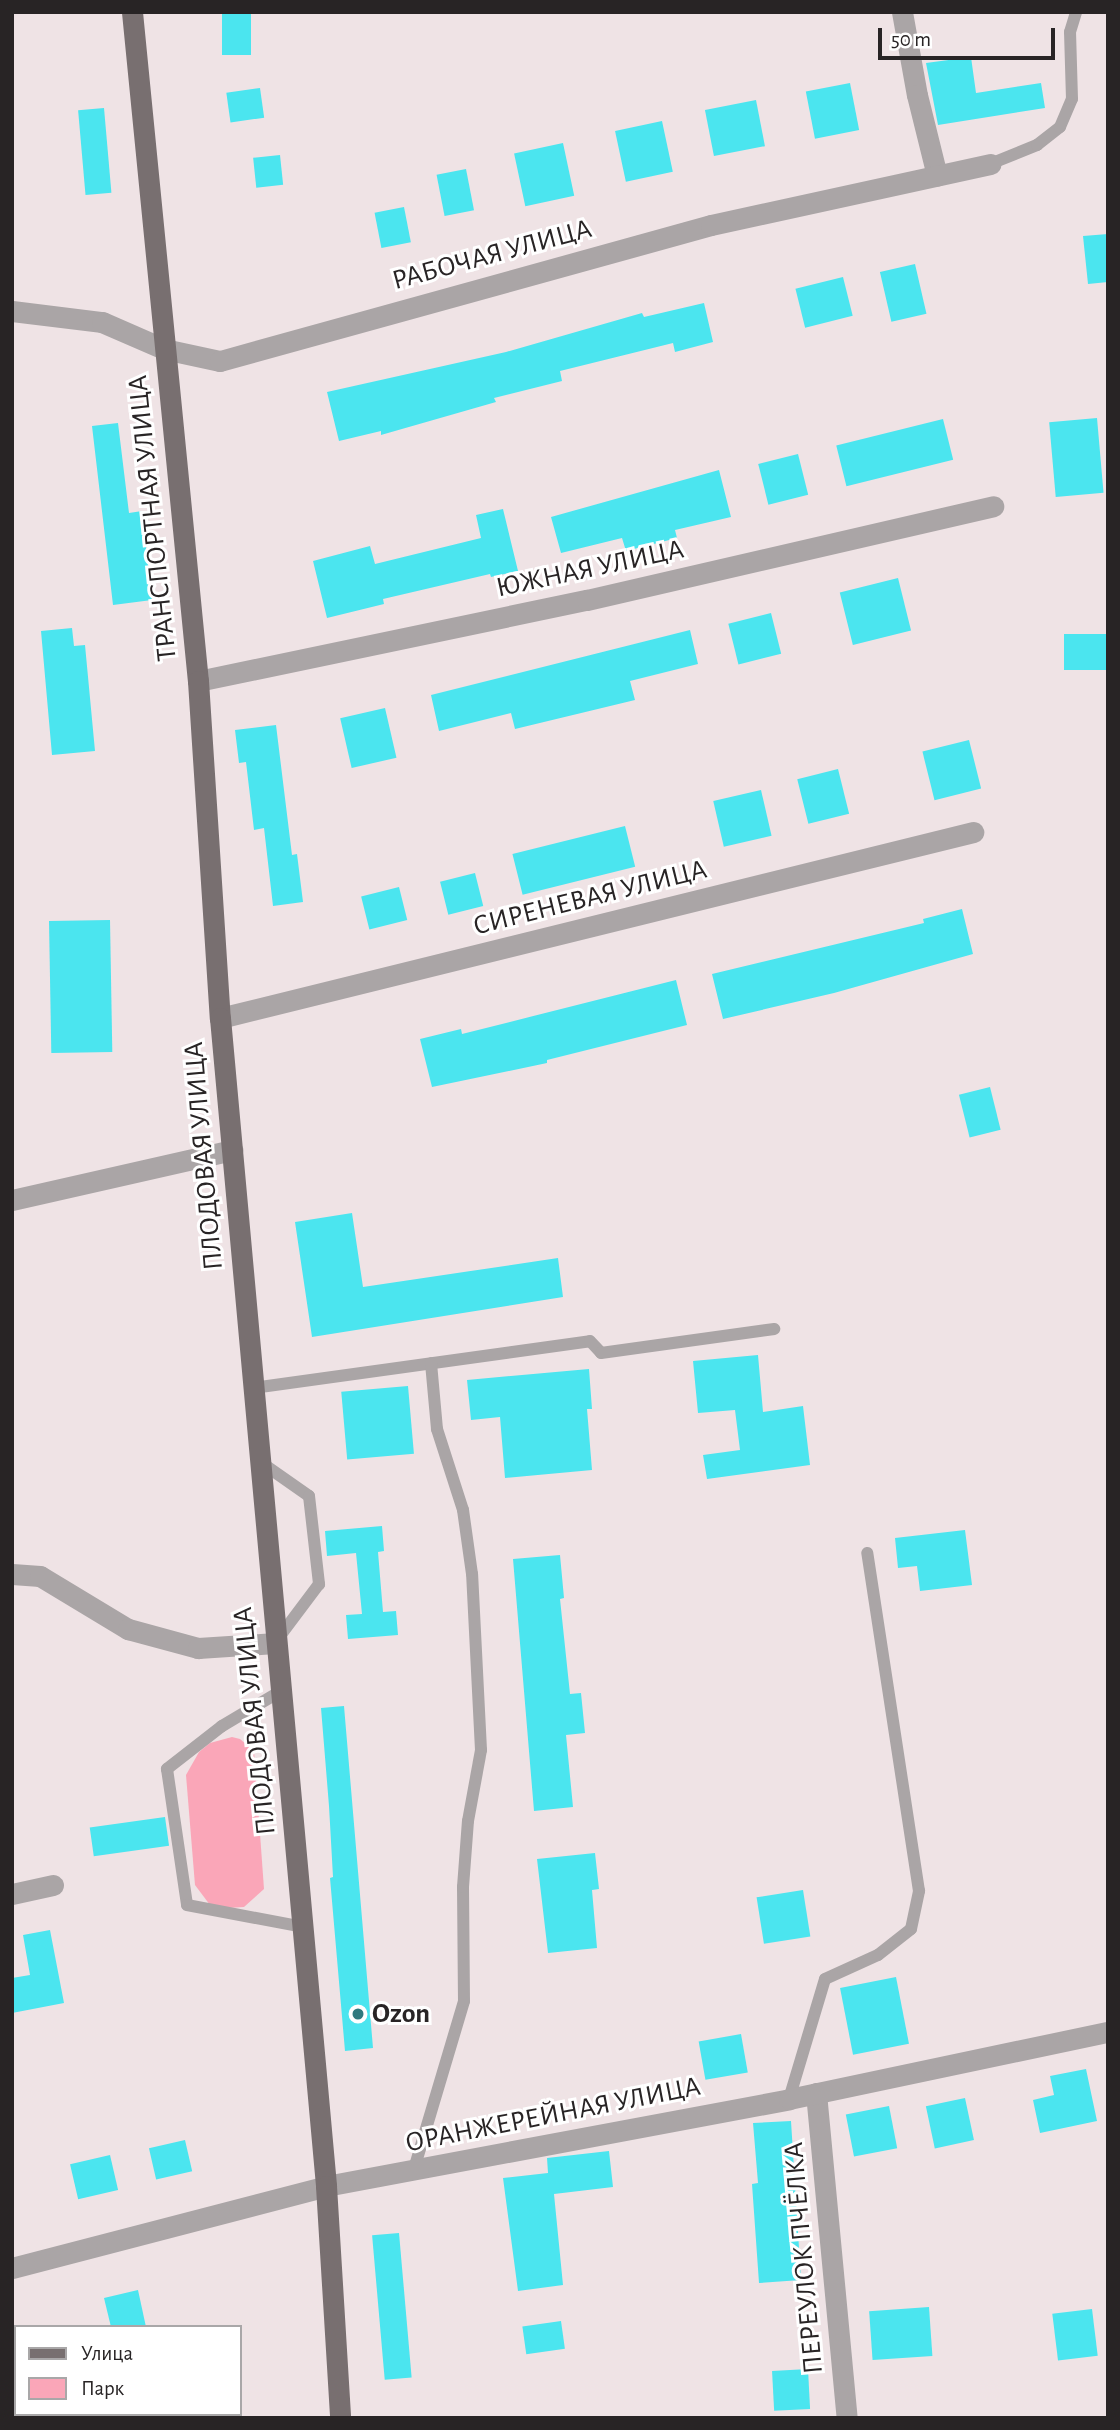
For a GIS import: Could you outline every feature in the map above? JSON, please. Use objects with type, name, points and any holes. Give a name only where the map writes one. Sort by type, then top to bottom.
[{"type":"main road","name":"ТРАНСПОРТНАЯ УЛИЦА","points":[[132,12],[198,681],[220,1018]]},
{"type":"main road","name":"ПЛОДОВАЯ УЛИЦА","points":[[220,1018],[326,2186],[340,2418]]},
{"type":"street","points":[[902,12],[917,95],[937,176]]},
{"type":"street","name":"РАБОЧАЯ УЛИЦА","points":[[12,311],[102,322],[164,349],[220,361],[711,225],[990,164]]},
{"type":"street","name":"ЮЖНАЯ УЛИЦА","points":[[198,681],[587,600],[993,506]]},
{"type":"street","name":"СИРЕНЕВАЯ УЛИЦА","points":[[220,1018],[973,832]]},
{"type":"street","points":[[12,1200],[232,1150]]},
{"type":"street","points":[[12,1574],[40,1576],[128,1629],[198,1648],[275,1643]]},
{"type":"street","points":[[12,1894],[53,1885]]},
{"type":"street","name":"ОРАНЖЕРЕЙНАЯ УЛИЦА","points":[[12,2267],[326,2186],[816,2093],[1108,2032]]},
{"type":"street","name":"ПЕРЕУЛОК ПЧЁЛКА","points":[[816,2093],[847,2418]]},
{"type":"lane","points":[[990,164],[1037,145],[1060,127],[1072,99],[1070,32],[1076,12]]},
{"type":"lane","points":[[253,1388],[590,1341],[601,1353],[774,1329]]},
{"type":"lane","points":[[414,2169],[464,2001],[463,1887],[468,1821],[481,1750],[472,1574],[463,1510],[437,1429],[431,1363]]},
{"type":"lane","points":[[259,1461],[309,1496],[320,1584],[275,1643]]},
{"type":"lane","points":[[789,2098],[825,1979],[878,1955],[911,1929],[919,1891],[867,1553]]},
{"type":"lane","points":[[281,1691],[222,1726],[167,1769],[187,1905],[303,1927]]},
{"type":"green space","points":[[232,1737],[240,1739],[254,1751],[264,1889],[244,1907],[227,1908],[210,1905],[195,1885],[186,1775],[199,1752],[210,1743]]},
{"type":"building","points":[[222,12],[251,12],[251,55],[222,55]]},
{"type":"building","points":[[971,57],[976,93],[1041,83],[1045,108],[938,125],[926,63]]},
{"type":"building","points":[[850,83],[859,130],[815,139],[806,92]]},
{"type":"building","points":[[260,88],[264,118],[231,122],[226,93]]},
{"type":"building","points":[[756,100],[765,146],[714,156],[705,110]]},
{"type":"building","points":[[104,108],[111,193],[86,195],[78,110]]},
{"type":"building","points":[[662,121],[673,172],[626,182],[615,131]]},
{"type":"building","points":[[563,143],[574,196],[525,206],[514,153]]},
{"type":"building","points":[[280,155],[283,185],[256,188],[253,158]]},
{"type":"building","points":[[466,169],[474,210],[445,216],[437,175]]},
{"type":"building","points":[[404,207],[411,242],[381,248],[375,213]]},
{"type":"building","points":[[1108,234],[1108,282],[1088,284],[1083,236]]},
{"type":"building","points":[[915,264],[926,314],[891,322],[880,272]]},
{"type":"building","points":[[843,277],[853,316],[805,328],[795,289]]},
{"type":"building","points":[[704,303],[713,342],[675,352],[673,343],[560,371],[562,381],[494,398],[496,402],[381,435],[381,431],[339,441],[327,392],[506,352],[642,313],[644,317]]},
{"type":"building","points":[[1097,418],[1104,493],[1056,497],[1049,422]]},
{"type":"building","points":[[943,419],[953,460],[846,486],[836,446]]},
{"type":"building","points":[[118,423],[129,513],[142,511],[152,600],[113,605],[92,426]]},
{"type":"building","points":[[798,454],[808,495],[768,505],[758,464]]},
{"type":"building","points":[[719,470],[731,517],[675,530],[677,538],[626,551],[622,538],[561,553],[551,517]]},
{"type":"building","points":[[503,509],[518,571],[491,577],[490,574],[383,599],[384,604],[327,618],[313,561],[370,546],[375,564],[481,538],[476,515]]},
{"type":"building","points":[[898,578],[911,630],[853,645],[840,593]]},
{"type":"building","points":[[771,613],[781,654],[738,664],[728,624]]},
{"type":"building","points":[[72,628],[74,646],[85,645],[95,751],[52,755],[41,631]]},
{"type":"building","points":[[690,630],[698,664],[630,681],[635,700],[515,729],[511,713],[439,731],[431,695]]},
{"type":"building","points":[[1064,634],[1108,634],[1108,670],[1064,670]]},
{"type":"building","points":[[385,708],[396,758],[352,768],[340,718]]},
{"type":"building","points":[[276,725],[292,855],[297,854],[303,902],[273,906],[264,828],[254,830],[246,762],[239,763],[235,730]]},
{"type":"building","points":[[969,740],[981,789],[935,800],[922,752]]},
{"type":"building","points":[[838,769],[849,814],[808,824],[797,779]]},
{"type":"building","points":[[761,790],[772,836],[724,847],[713,801]]},
{"type":"building","points":[[625,826],[635,867],[523,895],[512,854]]},
{"type":"building","points":[[475,873],[483,906],[448,915],[440,882]]},
{"type":"building","points":[[399,887],[407,920],[369,929],[361,896]]},
{"type":"building","points":[[962,909],[973,954],[834,993],[723,1019],[712,974],[924,923],[923,919]]},
{"type":"building","points":[[110,920],[112,1052],[51,1053],[49,921]]},
{"type":"building","points":[[676,980],[687,1025],[547,1060],[547,1063],[432,1087],[420,1039],[461,1029],[462,1034]]},
{"type":"building","points":[[990,1087],[1001,1130],[970,1137],[959,1095]]},
{"type":"building","points":[[352,1213],[363,1287],[558,1258],[563,1297],[312,1337],[295,1222]]},
{"type":"building","points":[[758,1355],[763,1412],[803,1406],[810,1465],[707,1479],[703,1455],[740,1450],[735,1410],[698,1413],[693,1361]]},
{"type":"building","points":[[589,1369],[592,1409],[587,1409],[592,1470],[505,1478],[500,1417],[471,1420],[467,1380]]},
{"type":"building","points":[[408,1386],[414,1454],[347,1460],[341,1392]]},
{"type":"building","points":[[382,1526],[384,1551],[378,1552],[383,1612],[396,1611],[398,1635],[348,1639],[346,1615],[362,1614],[356,1553],[327,1556],[325,1531]]},
{"type":"building","points":[[965,1530],[972,1585],[920,1591],[917,1566],[898,1568],[895,1538]]},
{"type":"building","points":[[560,1555],[564,1598],[560,1599],[570,1694],[581,1693],[585,1733],[566,1735],[573,1807],[534,1811],[513,1559]]},
{"type":"building","points":[[344,1706],[373,2048],[345,2051],[330,1878],[333,1877],[321,1708]]},
{"type":"building","points":[[165,1817],[169,1846],[94,1856],[90,1828]]},
{"type":"building","points":[[595,1853],[599,1889],[592,1890],[597,1948],[548,1953],[537,1859]]},
{"type":"building","points":[[803,1890],[810,1936],[764,1944],[757,1897]]},
{"type":"building","points":[[50,1930],[64,2003],[12,2013],[12,1978],[30,1975],[23,1935]]},
{"type":"building","points":[[896,1977],[909,2044],[853,2055],[840,1988]]},
{"type":"building","points":[[741,2034],[748,2072],[705,2080],[699,2041]]},
{"type":"building","points":[[1086,2069],[1097,2121],[1040,2133],[1033,2100],[1054,2095],[1050,2076]]},
{"type":"building","points":[[965,2098],[974,2140],[935,2148],[926,2106]]},
{"type":"building","points":[[889,2106],[897,2148],[854,2157],[846,2114]]},
{"type":"building","points":[[791,2121],[801,2280],[759,2283],[752,2184],[758,2183],[753,2123]]},
{"type":"building","points":[[185,2140],[192,2171],[156,2180],[149,2148]]},
{"type":"building","points":[[609,2151],[613,2187],[554,2194],[563,2285],[518,2291],[503,2178],[548,2173],[547,2158]]},
{"type":"building","points":[[110,2155],[118,2190],[78,2199],[70,2164]]},
{"type":"building","points":[[399,2233],[412,2377],[385,2380],[372,2235]]},
{"type":"building","points":[[138,2290],[146,2325],[111,2325],[104,2298]]},
{"type":"building","points":[[929,2307],[932,2356],[873,2360],[869,2311]]},
{"type":"building","points":[[1092,2309],[1098,2356],[1058,2361],[1052,2314]]},
{"type":"building","points":[[561,2321],[565,2349],[526,2354],[522,2326]]},
{"type":"building","points":[[808,2369],[810,2409],[774,2411],[772,2371]]},
{"type":"place","name":"Ozon","points":[[358,2014]]}]
